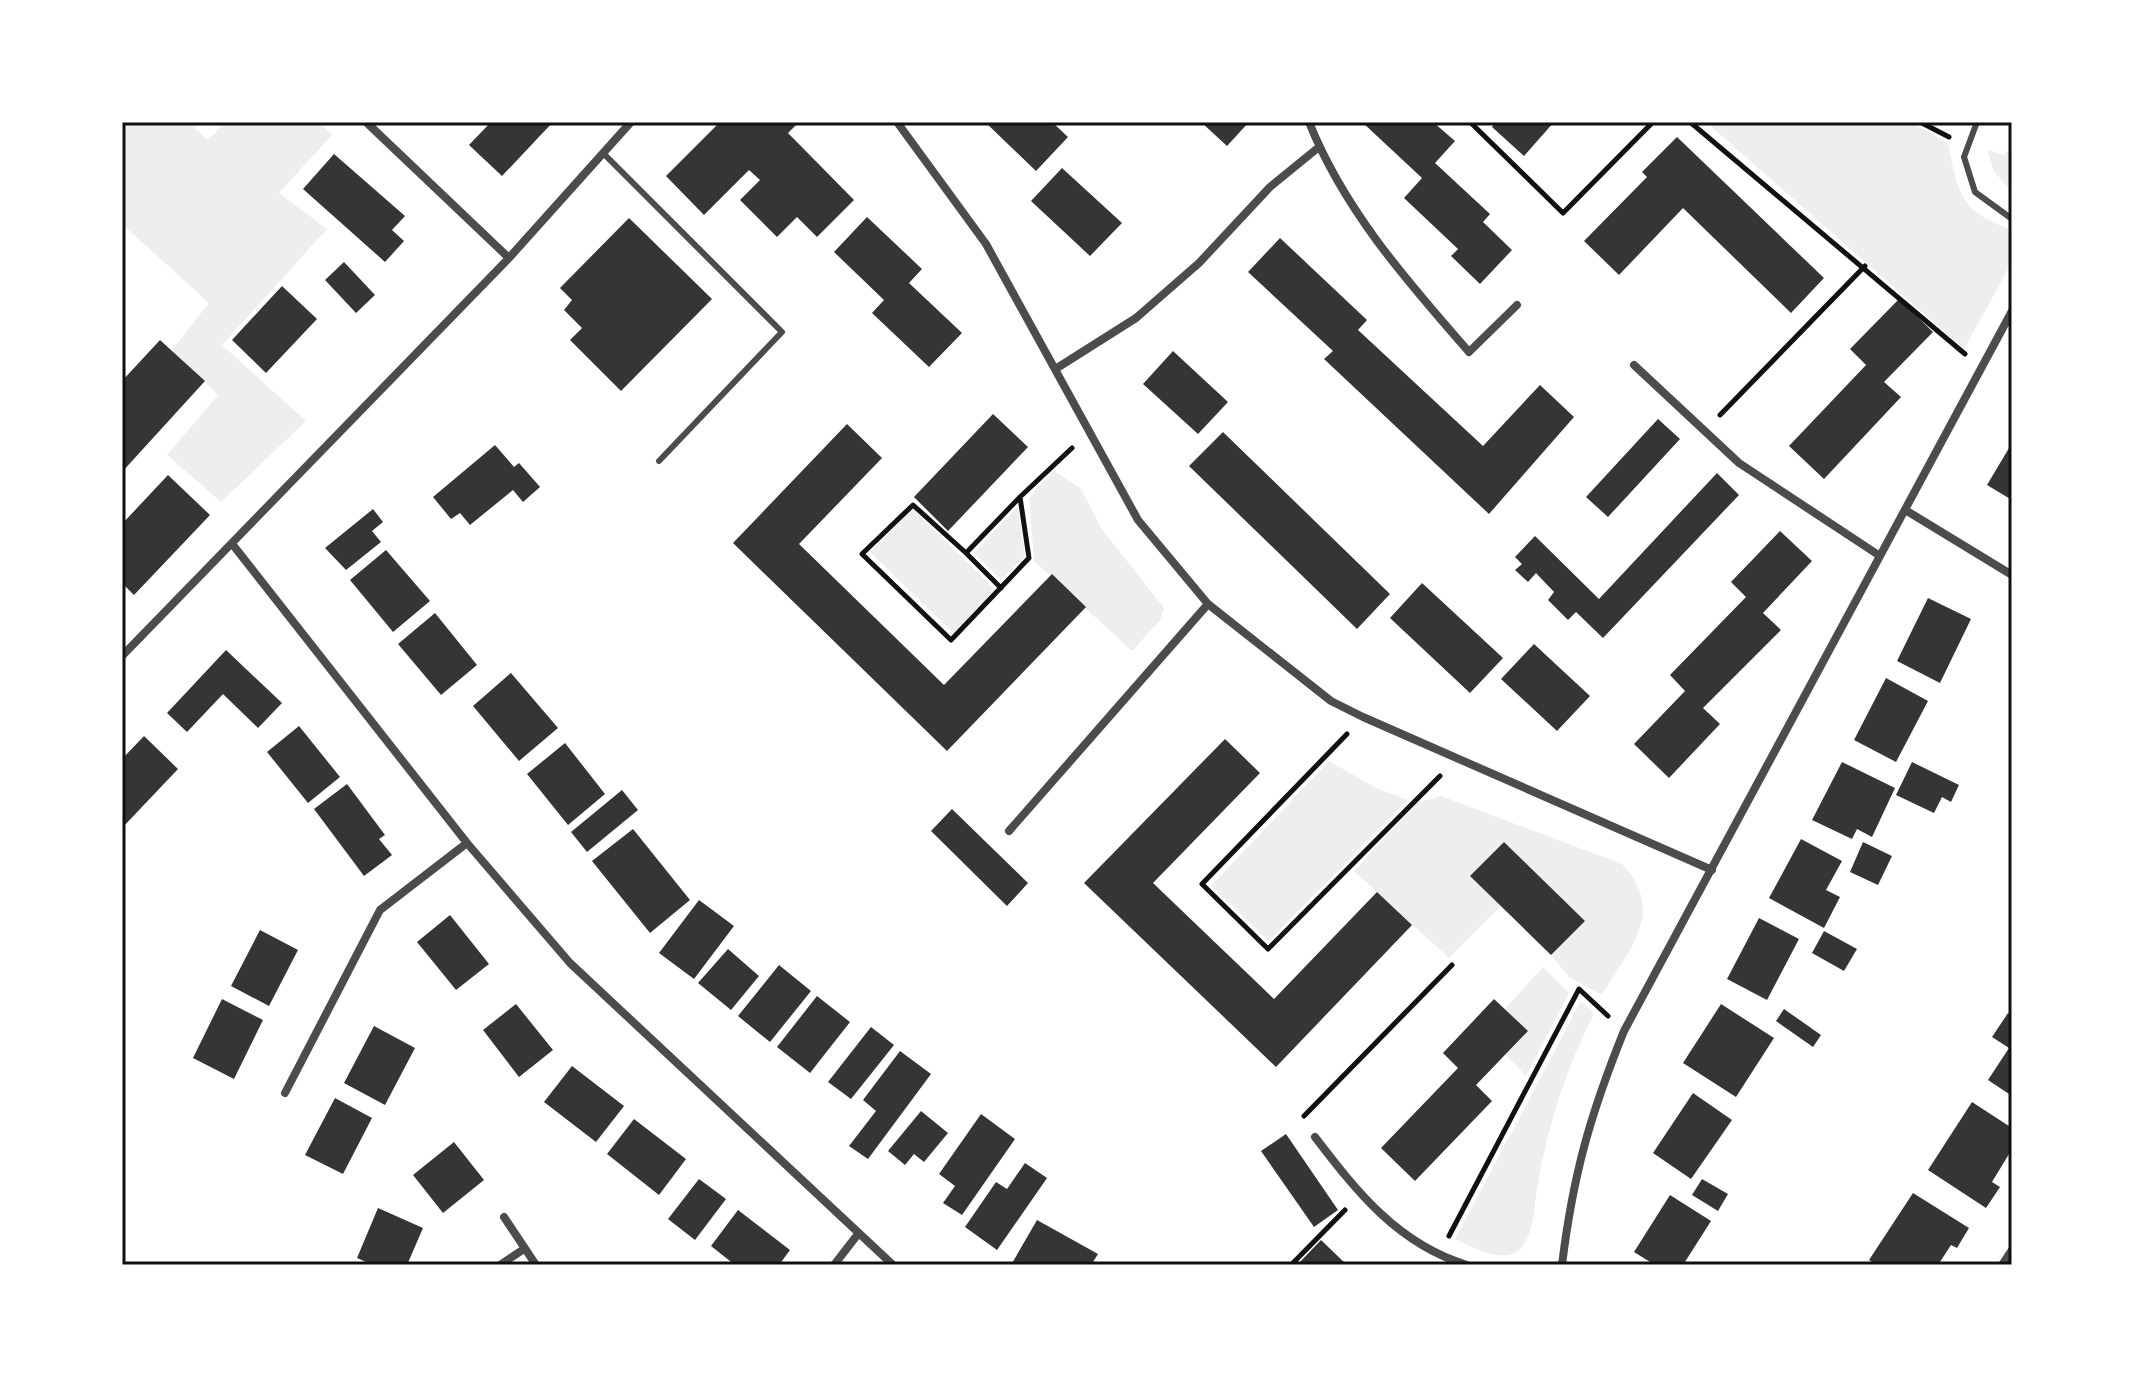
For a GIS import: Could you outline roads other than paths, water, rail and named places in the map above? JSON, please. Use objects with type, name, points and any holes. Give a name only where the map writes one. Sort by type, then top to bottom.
[{"type":"street","points":[[366,122],[509,258]]},
{"type":"street","points":[[122,656],[509,258],[631,122]]},
{"type":"street","points":[[897,122],[986,244],[1138,520],[1208,604],[1331,701],[1712,870]]},
{"type":"street","points":[[1309,122],[1319,147],[1385,256],[1469,352],[1517,305]]},
{"type":"street","points":[[1057,368],[1136,318],[1199,263],[1270,187],[1319,147]]},
{"type":"street","points":[[1562,1265],[1571,1188],[1594,1105],[1624,1031],[1907,511],[2012,311]]},
{"type":"street","points":[[1634,365],[1739,463],[1880,556]]},
{"type":"street","points":[[1907,511],[2012,575]]},
{"type":"street","points":[[233,545],[467,843],[570,963],[893,1265]]},
{"type":"street","points":[[1009,831],[1208,604]]},
{"type":"street","points":[[285,1093],[380,910],[467,843]]},
{"type":"street","points":[[1315,1137],[1360,1196],[1398,1230],[1440,1254],[1467,1265]]},
{"type":"street","points":[[504,1217],[536,1265]]},
{"type":"street","points":[[834,1265],[858,1234]]},
{"type":"street","points":[[500,1265],[524,1249]]},
{"type":"street","points":[[2002,1265],[2012,1250]]},
{"type":"lane","points":[[1977,122],[1964,157],[1975,192],[2012,219]]},
{"type":"lane","points":[[604,154],[782,332],[659,461]]}]
